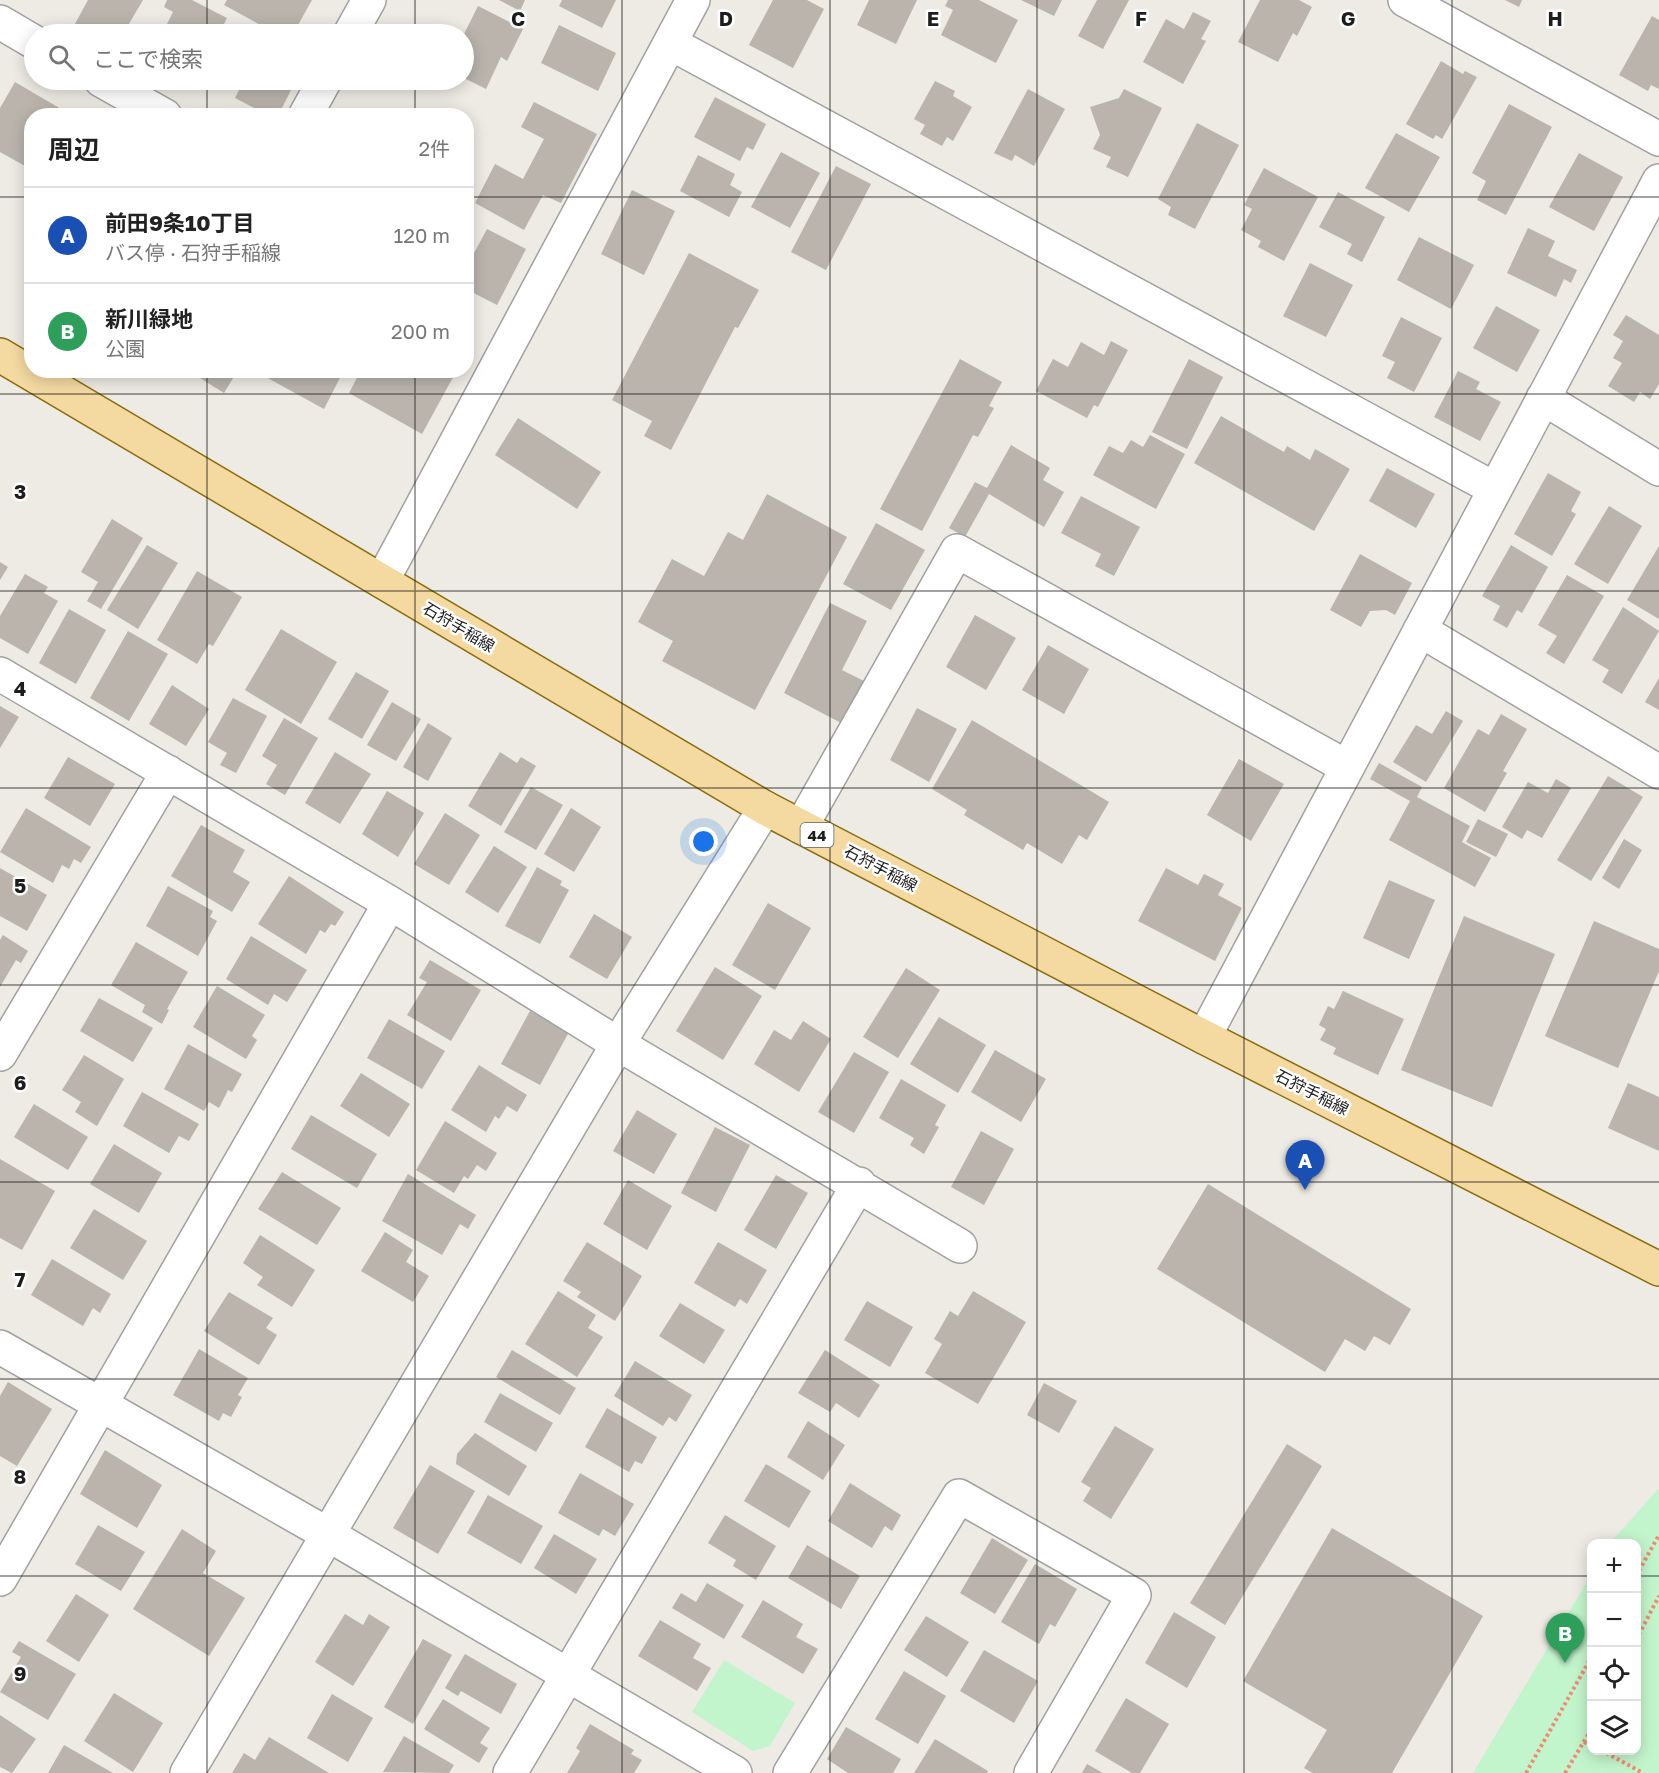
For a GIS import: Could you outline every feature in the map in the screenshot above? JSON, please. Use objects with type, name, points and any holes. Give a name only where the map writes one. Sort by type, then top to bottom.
[{"type":"main road","name":"石狩手稲線","points":[[0,355],[24,369]]},
{"type":"main road","name":"石狩手稲線","points":[[39,378],[765,808],[1204,1037],[1659,1269]]},
{"type":"street","points":[[356,24],[369,0]]},
{"type":"street","points":[[382,581],[693,0]]},
{"type":"street","points":[[1405,0],[1659,139]]},
{"type":"street","points":[[0,22],[24,36]]},
{"type":"street","points":[[669,43],[1495,489]]},
{"type":"street","points":[[119,90],[151,108]]},
{"type":"street","points":[[309,108],[319,90]]},
{"type":"street","points":[[1204,1037],[1659,181]]},
{"type":"street","points":[[1543,398],[1659,469]]},
{"type":"street","points":[[801,827],[957,551],[1347,767]]},
{"type":"street","points":[[1420,630],[1659,772]]},
{"type":"street","points":[[0,674],[390,903],[618,1044],[859,1184],[960,1246]]},
{"type":"street","points":[[0,1054],[168,772]]},
{"type":"street","points":[[187,1773],[618,1044],[765,808]]},
{"type":"street","points":[[0,1580],[390,903]]},
{"type":"street","points":[[510,1773],[859,1184]]},
{"type":"street","points":[[0,1347],[329,1535],[735,1773]]},
{"type":"street","points":[[790,1773],[959,1496],[1134,1595],[1031,1773]]},
{"type":"path","points":[[1641,1567],[1659,1535]]},
{"type":"path","points":[[1641,1630],[1659,1596]]},
{"type":"path","points":[[1526,1773],[1587,1665]]},
{"type":"path","points":[[1565,1773],[1587,1737]]},
{"type":"path","points":[[1610,1755],[1643,1773]]},
{"type":"green space","points":[[1659,1488],[1659,1773],[1473,1773],[1587,1582],[1587,1755],[1641,1755],[1641,1539],[1614,1539]]},
{"type":"green space","points":[[724,1660],[795,1703],[770,1746],[753,1751],[692,1712]]},
{"type":"building","points":[[88,0],[143,0],[129,24],[75,24]]},
{"type":"building","points":[[167,0],[192,0],[227,18],[224,24],[167,24],[173,12],[164,7]]},
{"type":"building","points":[[227,0],[312,0],[299,24],[259,24],[224,5]]},
{"type":"building","points":[[499,0],[525,0],[520,11]]},
{"type":"building","points":[[562,0],[616,0],[602,28],[559,6]]},
{"type":"building","points":[[773,0],[807,0],[824,9],[793,68],[749,45]]},
{"type":"building","points":[[869,0],[917,0],[896,44],[857,25]]},
{"type":"building","points":[[948,0],[979,0],[1018,20],[996,63],[941,35],[953,10],[945,6]]},
{"type":"building","points":[[1021,0],[1062,0],[1054,16]]},
{"type":"building","points":[[1097,0],[1129,0],[1103,49],[1078,36]]},
{"type":"building","points":[[1260,0],[1299,0],[1312,7],[1297,36],[1293,33],[1278,62],[1238,42]]},
{"type":"building","points":[[1505,0],[1522,0],[1519,7]]},
{"type":"building","points":[[478,6],[523,29],[507,61],[501,57],[486,89],[474,83],[474,24],[469,24]]},
{"type":"building","points":[[1193,12],[1211,21],[1201,39],[1206,41],[1183,84],[1143,62],[1166,19],[1184,29]]},
{"type":"building","points":[[1652,16],[1659,20],[1659,89],[1651,85],[1648,91],[1619,75]]},
{"type":"building","points":[[559,25],[616,53],[598,91],[541,63]]},
{"type":"building","points":[[1441,61],[1463,74],[1465,71],[1477,77],[1442,139],[1436,135],[1433,139],[1406,124]]},
{"type":"building","points":[[935,81],[955,91],[953,96],[972,107],[953,141],[947,137],[942,146],[920,134],[925,125],[914,119]]},
{"type":"building","points":[[15,82],[24,87],[24,90],[29,90],[59,108],[24,108],[24,166],[0,152],[0,108]]},
{"type":"building","points":[[1028,89],[1065,109],[1034,166],[1015,155],[1012,161],[994,153]]},
{"type":"building","points":[[1124,89],[1162,108],[1128,177],[1106,167],[1111,157],[1093,149],[1100,135],[1090,107],[1119,98]]},
{"type":"building","points":[[239,90],[291,90],[282,108],[254,108],[235,98]]},
{"type":"building","points":[[715,97],[766,124],[753,150],[747,147],[740,161],[694,137]]},
{"type":"building","points":[[534,102],[597,134],[561,203],[543,195],[524,230],[475,203],[495,164],[523,179],[544,139],[521,127]]},
{"type":"building","points":[[1509,104],[1552,127],[1506,215],[1477,200],[1486,181],[1472,173]]},
{"type":"building","points":[[1197,123],[1239,145],[1195,229],[1168,215],[1171,207],[1158,199]]},
{"type":"building","points":[[1396,133],[1440,157],[1409,212],[1365,188]]},
{"type":"building","points":[[781,152],[820,173],[790,228],[751,207]]},
{"type":"building","points":[[1579,153],[1623,177],[1594,231],[1549,207]]},
{"type":"building","points":[[698,155],[735,174],[730,185],[742,192],[729,217],[680,191]]},
{"type":"building","points":[[836,166],[871,184],[826,270],[791,252]]},
{"type":"building","points":[[1264,168],[1318,197],[1284,261],[1258,247],[1261,241],[1241,230],[1252,209],[1244,205]]},
{"type":"building","points":[[632,190],[675,211],[644,275],[601,254]]},
{"type":"building","points":[[1338,192],[1385,217],[1362,262],[1347,254],[1352,244],[1319,227]]},
{"type":"building","points":[[1528,228],[1555,241],[1548,256],[1577,270],[1571,283],[1564,279],[1556,297],[1507,273]]},
{"type":"building","points":[[487,229],[526,249],[497,305],[474,293],[474,253]]},
{"type":"building","points":[[1419,237],[1474,265],[1451,309],[1397,280]]},
{"type":"building","points":[[689,253],[759,290],[738,328],[735,327],[671,450],[644,436],[652,421],[612,400]]},
{"type":"building","points":[[1310,263],[1353,285],[1326,337],[1283,316]]},
{"type":"building","points":[[1496,306],[1540,330],[1517,372],[1473,348]]},
{"type":"building","points":[[1626,315],[1659,335],[1659,384],[1650,399],[1640,392],[1634,402],[1608,386],[1622,363],[1613,358],[1623,341],[1613,335]]},
{"type":"building","points":[[1401,317],[1442,338],[1414,392],[1387,378],[1395,362],[1382,356]]},
{"type":"building","points":[[1111,341],[1128,350],[1098,407],[1094,405],[1087,418],[1036,391],[1053,359],[1068,367],[1081,342],[1104,355]]},
{"type":"building","points":[[960,359],[1002,382],[989,406],[994,408],[978,437],[973,435],[922,531],[880,509]]},
{"type":"building","points":[[1189,359],[1223,377],[1187,449],[1152,432]]},
{"type":"building","points":[[1458,371],[1480,382],[1476,389],[1501,402],[1480,441],[1434,417]]},
{"type":"building","points":[[200,378],[233,378],[224,393]]},
{"type":"building","points":[[268,378],[340,378],[324,409]]},
{"type":"building","points":[[357,378],[453,378],[422,434],[349,393]]},
{"type":"building","points":[[1221,416],[1284,452],[1287,446],[1310,460],[1315,449],[1350,469],[1314,531],[1194,463]]},
{"type":"building","points":[[518,418],[601,472],[577,509],[495,455]]},
{"type":"building","points":[[1150,435],[1185,454],[1156,509],[1093,475],[1109,446],[1123,453],[1131,440],[1143,447]]},
{"type":"building","points":[[1011,445],[1050,468],[1043,480],[1064,492],[1044,527],[989,494],[965,537],[949,528],[975,482],[987,488]]},
{"type":"building","points":[[1387,468],[1435,494],[1416,528],[1369,501]]},
{"type":"building","points":[[1548,473],[1581,492],[1571,511],[1576,514],[1552,556],[1514,534]]},
{"type":"building","points":[[767,494],[847,537],[755,710],[662,661],[673,641],[638,622],[672,559],[704,576],[728,532],[743,540]]},
{"type":"building","points":[[1081,496],[1140,527],[1114,576],[1095,566],[1101,554],[1061,533]]},
{"type":"building","points":[[1609,506],[1642,526],[1608,584],[1574,564]]},
{"type":"building","points":[[112,519],[143,538],[101,609],[87,601],[98,582],[81,572]]},
{"type":"building","points":[[876,523],[925,550],[891,610],[843,584]]},
{"type":"building","points":[[147,545],[178,563],[138,629],[107,610]]},
{"type":"building","points":[[1511,545],[1548,567],[1522,613],[1517,610],[1507,628],[1493,620],[1500,606],[1482,596]]},
{"type":"building","points":[[1659,546],[1659,619],[1627,600]]},
{"type":"building","points":[[1360,554],[1412,583],[1395,615],[1386,610],[1370,611],[1361,627],[1330,610]]},
{"type":"building","points":[[0,562],[8,567],[0,580]]},
{"type":"building","points":[[197,571],[242,597],[213,646],[209,644],[197,664],[157,640]]},
{"type":"building","points":[[25,574],[48,587],[44,593],[58,601],[28,654],[0,638],[0,616]]},
{"type":"building","points":[[1567,575],[1604,596],[1564,664],[1546,653],[1557,636],[1538,625]]},
{"type":"building","points":[[830,603],[867,621],[842,670],[864,681],[843,724],[784,693]]},
{"type":"building","points":[[1623,607],[1659,631],[1622,694],[1602,682],[1609,670],[1592,660]]},
{"type":"building","points":[[69,609],[106,630],[76,684],[39,663]]},
{"type":"building","points":[[975,615],[1016,638],[986,690],[946,667]]},
{"type":"building","points":[[281,629],[337,662],[301,724],[245,690]]},
{"type":"building","points":[[128,631],[168,654],[129,721],[90,698]]},
{"type":"building","points":[[1048,645],[1089,669],[1064,714],[1022,690]]},
{"type":"building","points":[[356,672],[389,691],[362,739],[328,719]]},
{"type":"building","points":[[1659,678],[1659,710],[1645,702]]},
{"type":"building","points":[[172,685],[209,709],[186,746],[149,724]]},
{"type":"building","points":[[233,698],[267,716],[236,773],[220,765],[227,753],[208,742]]},
{"type":"building","points":[[392,702],[421,719],[396,761],[367,745]]},
{"type":"building","points":[[0,706],[19,717],[0,748]]},
{"type":"building","points":[[917,708],[957,729],[929,782],[890,760]]},
{"type":"building","points":[[1446,711],[1463,721],[1426,782],[1393,762],[1416,725],[1432,734]]},
{"type":"building","points":[[1501,714],[1527,729],[1503,771],[1507,773],[1485,812],[1444,788],[1478,729],[1489,735]]},
{"type":"building","points":[[284,718],[318,738],[285,795],[266,784],[277,765],[262,756]]},
{"type":"building","points":[[972,720],[1109,802],[1087,840],[1079,835],[1062,864],[1027,843],[1023,850],[964,815],[967,810],[932,789]]},
{"type":"building","points":[[428,723],[452,738],[428,781],[403,767]]},
{"type":"building","points":[[335,752],[371,774],[340,824],[305,803]]},
{"type":"building","points":[[500,752],[517,763],[521,757],[536,766],[501,826],[468,806]]},
{"type":"building","points":[[68,757],[115,784],[90,826],[44,798]]},
{"type":"building","points":[[1239,759],[1284,784],[1251,841],[1207,815]]},
{"type":"building","points":[[1379,763],[1422,787],[1417,797],[1470,826],[1462,842],[1491,858],[1475,887],[1389,840],[1410,801],[1370,779]]},
{"type":"building","points":[[1608,776],[1643,797],[1591,881],[1557,860]]},
{"type":"building","points":[[1556,779],[1571,788],[1542,838],[1527,830],[1522,839],[1502,827],[1528,782],[1548,793]]},
{"type":"building","points":[[531,787],[563,805],[536,850],[504,832]]},
{"type":"building","points":[[387,791],[424,813],[398,857],[362,834]]},
{"type":"building","points":[[26,808],[91,847],[81,863],[74,859],[69,869],[62,865],[53,883],[0,852]]},
{"type":"building","points":[[571,808],[601,827],[574,872],[544,854]]},
{"type":"building","points":[[445,813],[480,835],[449,885],[414,864]]},
{"type":"building","points":[[1478,819],[1508,834],[1496,857],[1466,842]]},
{"type":"building","points":[[201,825],[245,850],[233,872],[250,882],[232,912],[171,876]]},
{"type":"building","points":[[1624,839],[1642,850],[1619,889],[1602,878]]},
{"type":"building","points":[[494,846],[527,867],[498,913],[465,892]]},
{"type":"building","points":[[537,867],[562,881],[560,885],[569,890],[540,944],[505,926]]},
{"type":"building","points":[[0,868],[47,895],[27,931],[0,916]]},
{"type":"building","points":[[1166,868],[1198,885],[1204,874],[1224,884],[1218,895],[1242,908],[1215,961],[1138,921]]},
{"type":"building","points":[[289,876],[344,912],[335,926],[331,924],[325,933],[320,930],[306,954],[258,924]]},
{"type":"building","points":[[1389,880],[1435,900],[1409,959],[1363,938]]},
{"type":"building","points":[[168,886],[213,911],[210,917],[217,921],[198,956],[146,926]]},
{"type":"building","points":[[768,903],[811,928],[775,990],[732,965]]},
{"type":"building","points":[[594,914],[632,937],[607,979],[569,957]]},
{"type":"building","points":[[1464,916],[1555,954],[1492,1107],[1401,1070]]},
{"type":"building","points":[[1594,921],[1659,949],[1659,971],[1618,1068],[1545,1036]]},
{"type":"building","points":[[3,935],[28,951],[21,963],[16,960],[0,987],[0,940]]},
{"type":"building","points":[[251,936],[307,970],[287,1002],[274,994],[268,1005],[226,979]]},
{"type":"building","points":[[136,942],[188,972],[167,1009],[169,1010],[162,1024],[142,1012],[145,1005],[111,985]]},
{"type":"building","points":[[430,960],[481,990],[451,1041],[407,1015],[427,982],[419,978]]},
{"type":"building","points":[[715,967],[762,996],[723,1060],[676,1031]]},
{"type":"building","points":[[906,968],[940,990],[898,1058],[863,1037]]},
{"type":"building","points":[[217,986],[265,1015],[252,1036],[257,1040],[246,1059],[193,1027]]},
{"type":"building","points":[[1343,991],[1404,1019],[1378,1075],[1333,1054],[1336,1048],[1320,1040],[1326,1029],[1319,1025],[1328,1006],[1334,1009]]},
{"type":"building","points":[[99,998],[153,1028],[133,1062],[80,1031]]},
{"type":"building","points":[[530,1011],[569,1032],[540,1085],[501,1064]]},
{"type":"building","points":[[939,1017],[986,1045],[958,1093],[910,1064]]},
{"type":"building","points":[[389,1019],[445,1051],[422,1089],[367,1058]]},
{"type":"building","points":[[803,1021],[831,1039],[799,1092],[754,1064],[774,1030],[791,1040]]},
{"type":"building","points":[[188,1044],[242,1074],[232,1092],[228,1090],[219,1108],[209,1102],[204,1111],[164,1089]]},
{"type":"building","points":[[995,1050],[1046,1079],[1021,1122],[971,1092]]},
{"type":"building","points":[[854,1052],[889,1072],[854,1133],[818,1112]]},
{"type":"building","points":[[84,1055],[124,1079],[97,1126],[75,1112],[81,1102],[62,1090]]},
{"type":"building","points":[[479,1065],[527,1095],[517,1112],[507,1106],[499,1119],[495,1116],[486,1132],[451,1110]]},
{"type":"building","points":[[361,1073],[410,1104],[389,1137],[340,1106]]},
{"type":"building","points":[[901,1079],[946,1105],[935,1125],[939,1127],[924,1154],[910,1145],[914,1138],[879,1118]]},
{"type":"building","points":[[1628,1083],[1659,1097],[1659,1151],[1608,1128]]},
{"type":"building","points":[[142,1092],[199,1124],[189,1141],[179,1136],[169,1153],[123,1126]]},
{"type":"building","points":[[34,1104],[88,1137],[68,1170],[14,1137]]},
{"type":"building","points":[[637,1110],[677,1134],[654,1174],[613,1151]]},
{"type":"building","points":[[311,1115],[377,1154],[357,1188],[291,1149]]},
{"type":"building","points":[[445,1121],[497,1153],[486,1171],[477,1165],[468,1179],[464,1176],[454,1193],[416,1170]]},
{"type":"building","points":[[715,1127],[750,1145],[716,1212],[681,1193]]},
{"type":"building","points":[[981,1131],[1014,1149],[984,1205],[951,1187]]},
{"type":"building","points":[[114,1144],[162,1173],[139,1213],[90,1184]]},
{"type":"building","points":[[0,1159],[55,1191],[22,1250],[0,1238]]},
{"type":"building","points":[[282,1172],[341,1208],[317,1245],[258,1209]]},
{"type":"building","points":[[408,1174],[476,1215],[468,1229],[460,1224],[442,1255],[382,1221]]},
{"type":"building","points":[[776,1175],[808,1193],[776,1249],[744,1230]]},
{"type":"building","points":[[628,1180],[672,1206],[647,1250],[603,1224]]},
{"type":"building","points":[[1208,1184],[1411,1309],[1390,1345],[1374,1336],[1365,1351],[1345,1339],[1325,1372],[1157,1269]]},
{"type":"building","points":[[94,1209],[147,1241],[123,1280],[70,1248]]},
{"type":"building","points":[[385,1232],[413,1250],[406,1262],[429,1276],[413,1302],[361,1271]]},
{"type":"building","points":[[260,1235],[315,1270],[292,1307],[257,1285],[263,1277],[243,1263]]},
{"type":"building","points":[[587,1242],[642,1276],[615,1321],[577,1297],[581,1292],[563,1281]]},
{"type":"building","points":[[718,1242],[767,1270],[747,1304],[740,1299],[735,1307],[694,1283]]},
{"type":"building","points":[[52,1259],[111,1294],[100,1313],[93,1308],[83,1326],[31,1295]]},
{"type":"building","points":[[558,1291],[596,1315],[588,1328],[603,1337],[577,1377],[525,1344]]},
{"type":"building","points":[[973,1291],[1026,1322],[978,1404],[925,1373],[942,1344],[934,1339],[950,1311],[958,1316]]},
{"type":"building","points":[[229,1292],[273,1318],[266,1328],[277,1335],[259,1365],[204,1331]]},
{"type":"building","points":[[867,1301],[913,1327],[890,1367],[844,1340]]},
{"type":"building","points":[[680,1303],[725,1330],[704,1364],[659,1336]]},
{"type":"building","points":[[199,1349],[248,1378],[238,1395],[242,1397],[231,1417],[223,1413],[219,1421],[173,1395]]},
{"type":"building","points":[[512,1350],[576,1388],[560,1415],[496,1377]]},
{"type":"building","points":[[825,1350],[880,1385],[859,1418],[836,1403],[830,1412],[798,1393]]},
{"type":"building","points":[[635,1361],[692,1395],[676,1422],[669,1417],[663,1426],[614,1396]]},
{"type":"building","points":[[8,1382],[52,1409],[17,1466],[0,1456],[0,1396]]},
{"type":"building","points":[[1044,1383],[1077,1401],[1059,1433],[1027,1415]]},
{"type":"building","points":[[500,1393],[553,1423],[536,1452],[484,1422]]},
{"type":"building","points":[[607,1408],[657,1437],[642,1464],[635,1461],[629,1472],[585,1447]]},
{"type":"building","points":[[808,1421],[845,1445],[823,1480],[787,1457]]},
{"type":"building","points":[[1115,1426],[1154,1449],[1111,1519],[1083,1501],[1091,1488],[1081,1482]]},
{"type":"building","points":[[475,1433],[527,1466],[509,1496],[456,1464],[457,1454]]},
{"type":"building","points":[[1287,1444],[1322,1466],[1225,1625],[1190,1603]]},
{"type":"building","points":[[105,1450],[162,1485],[137,1528],[80,1494]]},
{"type":"building","points":[[766,1464],[811,1491],[789,1528],[744,1501]]},
{"type":"building","points":[[430,1465],[475,1491],[438,1554],[393,1528]]},
{"type":"building","points":[[580,1473],[634,1504],[615,1536],[603,1529],[599,1536],[558,1513]]},
{"type":"building","points":[[850,1483],[901,1515],[892,1531],[885,1526],[872,1548],[828,1521]]},
{"type":"building","points":[[488,1495],[543,1526],[521,1564],[467,1533]]},
{"type":"building","points":[[725,1515],[776,1546],[756,1580],[733,1566],[736,1560],[708,1543]]},
{"type":"building","points":[[98,1525],[145,1552],[121,1591],[75,1564]]},
{"type":"building","points":[[1332,1528],[1483,1616],[1392,1773],[1313,1773],[1304,1768],[1327,1730],[1243,1681]]},
{"type":"building","points":[[182,1529],[216,1551],[203,1573],[245,1598],[209,1656],[133,1609]]},
{"type":"building","points":[[554,1534],[597,1559],[576,1594],[534,1568]]},
{"type":"building","points":[[992,1538],[1028,1560],[995,1614],[960,1593]]},
{"type":"building","points":[[807,1545],[860,1576],[841,1609],[788,1578]]},
{"type":"building","points":[[1035,1564],[1077,1589],[1055,1627],[1050,1624],[1039,1644],[1001,1622]]},
{"type":"building","points":[[707,1583],[744,1605],[724,1639],[672,1608],[681,1593],[696,1602]]},
{"type":"building","points":[[76,1594],[109,1615],[79,1662],[46,1641]]},
{"type":"building","points":[[763,1600],[803,1624],[796,1637],[818,1649],[803,1674],[741,1637]]},
{"type":"building","points":[[1174,1612],[1216,1637],[1187,1688],[1145,1663]]},
{"type":"building","points":[[345,1614],[363,1625],[369,1614],[390,1627],[353,1686],[315,1662]]},
{"type":"building","points":[[926,1616],[969,1642],[947,1677],[904,1650]]},
{"type":"building","points":[[660,1620],[701,1644],[693,1658],[711,1668],[697,1691],[638,1656]]},
{"type":"building","points":[[423,1639],[452,1655],[413,1724],[384,1707]]},
{"type":"building","points":[[19,1641],[76,1674],[48,1720],[0,1692],[21,1657],[12,1652]]},
{"type":"building","points":[[984,1650],[1038,1681],[1014,1723],[960,1691]]},
{"type":"building","points":[[465,1654],[517,1684],[501,1714],[461,1691],[458,1696],[445,1688]]},
{"type":"building","points":[[904,1671],[946,1696],[918,1744],[875,1719]]},
{"type":"building","points":[[114,1693],[163,1723],[133,1772],[84,1741]]},
{"type":"building","points":[[332,1694],[373,1718],[348,1762],[307,1738]]},
{"type":"building","points":[[1126,1698],[1169,1724],[1140,1773],[1132,1773],[1095,1751]]},
{"type":"building","points":[[443,1699],[490,1728],[480,1743],[488,1748],[479,1763],[424,1729]]},
{"type":"building","points":[[0,1715],[36,1739],[12,1773],[0,1767]]},
{"type":"building","points":[[590,1724],[634,1750],[631,1754],[642,1760],[634,1773],[567,1773],[580,1751],[576,1748]]},
{"type":"building","points":[[846,1727],[901,1759],[893,1773],[848,1773],[827,1759]]},
{"type":"building","points":[[404,1736],[454,1765],[449,1773],[383,1772]]},
{"type":"building","points":[[269,1737],[329,1773],[232,1773],[244,1753],[255,1760]]},
{"type":"building","points":[[935,1739],[988,1771],[987,1773],[914,1773]]},
{"type":"building","points":[[64,1745],[113,1773],[48,1773]]},
{"type":"building","points":[[1087,1764],[1103,1773],[1082,1773]]},
{"type":"place","name":"前田9条10丁目","points":[[1305,1190]]},
{"type":"place","name":"新川緑地","points":[[1565,1663]]}]
